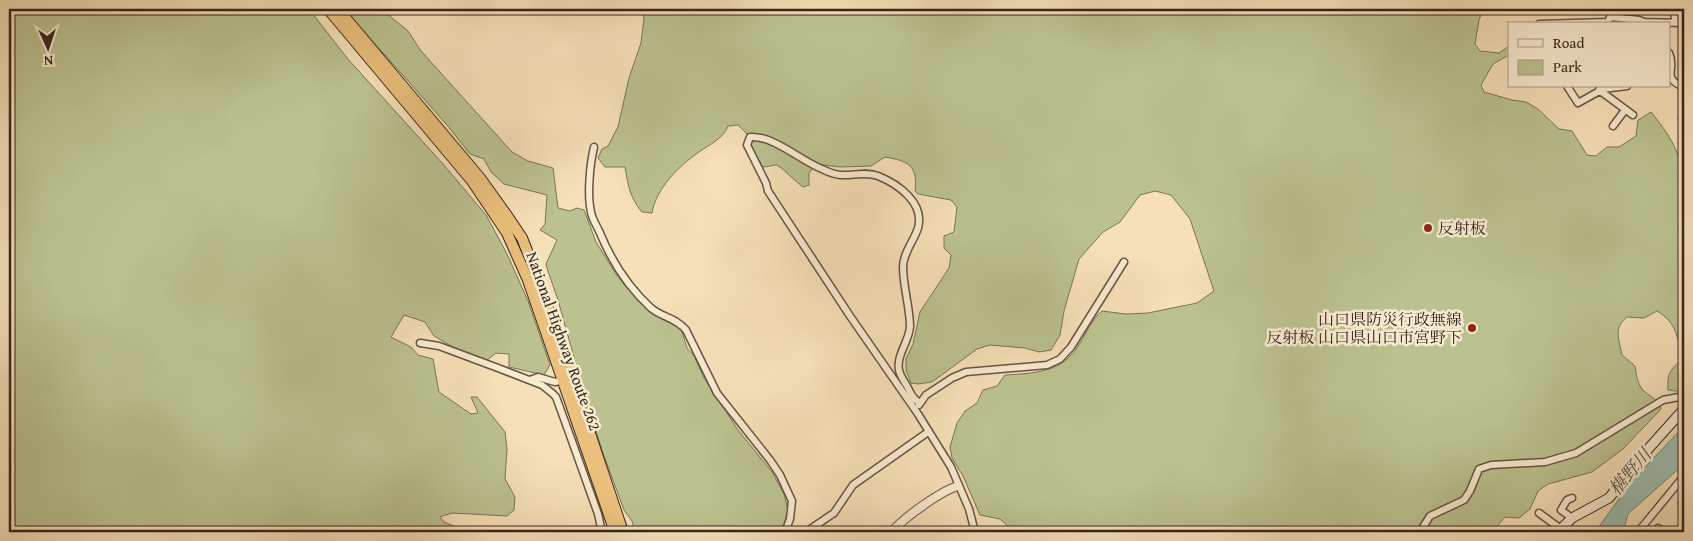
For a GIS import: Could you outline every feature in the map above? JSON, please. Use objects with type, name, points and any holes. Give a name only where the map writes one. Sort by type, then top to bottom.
[{"type":"highway","name":"National Highway Route 262","points":[[328,9],[472,181],[497,216],[519,256],[623,532]]},
{"type":"highway","name":"National Highway Route 262","points":[[338,9],[480,178],[513,224],[527,250],[539,281],[567,380],[615,532]]},
{"type":"main road","points":[[1560,531],[1572,518],[1609,498],[1649,448],[1684,409]]},
{"type":"street","points":[[1609,21],[1612,9]]},
{"type":"street","points":[[1674,9],[1675,22]]},
{"type":"street","points":[[1586,22],[1639,20],[1644,22]]},
{"type":"street","points":[[1635,22],[1644,22]]},
{"type":"street","points":[[1670,22],[1684,22]]},
{"type":"street","points":[[1670,54],[1670,77],[1674,83],[1684,86]]},
{"type":"street","points":[[1568,88],[1578,103],[1599,90],[1612,88]]},
{"type":"street","points":[[1599,90],[1633,115]]},
{"type":"street","points":[[1613,126],[1626,110]]},
{"type":"street","points":[[1684,112],[1682,119],[1684,124]]},
{"type":"street","points":[[920,403],[912,396],[899,372],[898,366],[910,336],[903,267],[908,248],[918,229],[919,222],[918,211],[911,199],[903,190],[877,176],[866,173],[832,174],[803,161],[772,142],[757,136],[750,137],[747,145],[766,183],[768,192],[918,414],[951,467],[969,509],[975,532]]},
{"type":"street","points":[[594,147],[592,157],[591,213],[604,244],[630,286],[657,312],[679,322],[686,330],[717,393],[780,475],[792,501],[790,519],[784,532]]},
{"type":"street","points":[[918,414],[920,403],[926,395],[952,378],[966,372],[1046,365],[1060,359],[1080,333],[1124,262]]},
{"type":"street","points":[[420,343],[439,346],[530,380],[542,385],[556,397],[598,514],[602,532]]},
{"type":"street","points":[[530,380],[538,377],[556,382],[567,380]]},
{"type":"street","points":[[1420,532],[1430,516],[1464,500],[1479,469],[1491,465],[1544,462],[1576,453],[1663,400],[1684,396]]},
{"type":"street","points":[[806,532],[834,513],[853,485],[928,432]]},
{"type":"street","points":[[1638,532],[1684,476]]},
{"type":"street","points":[[892,532],[899,523],[942,492],[958,486]]},
{"type":"street","points":[[1568,498],[1561,510],[1572,518]]},
{"type":"street","points":[[1539,513],[1560,531]]},
{"type":"street","points":[[1658,528],[1664,532]]},
{"type":"green space","points":[[9,9],[309,9],[347,58],[443,164],[486,215],[507,254],[528,301],[550,365],[544,375],[509,367],[509,354],[496,353],[487,360],[453,347],[434,336],[425,322],[404,315],[391,337],[411,347],[418,355],[433,359],[439,392],[471,414],[478,413],[471,397],[477,397],[505,432],[507,449],[505,479],[515,497],[514,510],[507,516],[452,513],[440,517],[444,522],[468,532],[9,532]]},
{"type":"green space","points":[[343,9],[381,9],[408,31],[421,51],[512,152],[528,161],[553,168],[558,208],[570,211],[577,208],[584,210],[596,242],[626,287],[681,329],[687,348],[694,356],[704,378],[738,430],[772,472],[784,494],[788,510],[784,525],[774,532],[635,532],[632,521],[624,510],[603,453],[546,264],[557,240],[540,230],[545,224],[547,195],[504,184],[491,172],[484,159],[470,154],[447,125]]},
{"type":"green space","points":[[641,9],[1483,9],[1475,44],[1480,51],[1499,53],[1508,47],[1508,56],[1493,64],[1481,85],[1484,92],[1526,102],[1538,109],[1559,129],[1572,131],[1587,155],[1596,156],[1607,147],[1619,147],[1636,136],[1638,120],[1651,112],[1673,143],[1680,164],[1680,192],[1684,208],[1684,392],[1668,390],[1670,372],[1683,358],[1673,326],[1657,311],[1644,318],[1627,317],[1618,330],[1622,355],[1635,366],[1640,386],[1658,403],[1661,409],[1623,449],[1592,472],[1548,484],[1538,491],[1530,509],[1519,518],[1505,517],[1492,532],[1015,532],[1000,519],[980,515],[963,476],[952,458],[950,447],[957,423],[965,411],[977,403],[983,390],[997,386],[1005,375],[1037,372],[1057,366],[1065,360],[1073,353],[1092,322],[1102,311],[1126,314],[1148,313],[1197,303],[1214,291],[1190,219],[1171,195],[1155,191],[1140,195],[1120,222],[1103,232],[1079,259],[1064,311],[1060,335],[1051,350],[1039,352],[1025,348],[990,345],[977,349],[932,382],[911,383],[906,370],[906,359],[913,344],[920,312],[949,268],[951,255],[944,248],[944,236],[954,232],[957,207],[951,200],[918,194],[915,191],[915,175],[910,166],[900,160],[885,157],[871,166],[840,167],[816,164],[809,173],[809,185],[803,187],[778,166],[763,167],[751,147],[747,134],[738,125],[728,126],[720,138],[676,171],[663,186],[654,204],[652,213],[642,212],[632,196],[625,167],[605,167],[598,158],[602,149],[608,146],[618,127],[629,78],[641,43],[644,18]]},
{"type":"water","points":[[1684,426],[1684,464],[1628,514],[1623,532],[1595,532],[1632,481]]},
{"type":"place","name":"反射板","points":[[1428,228]]},
{"type":"place","name":"山口県防災行政無線 反射板 山口県山口市宮野下","points":[[1472,328]]},
{"type":"water label","name":"椹野川","points":[[1630,472]]}]
